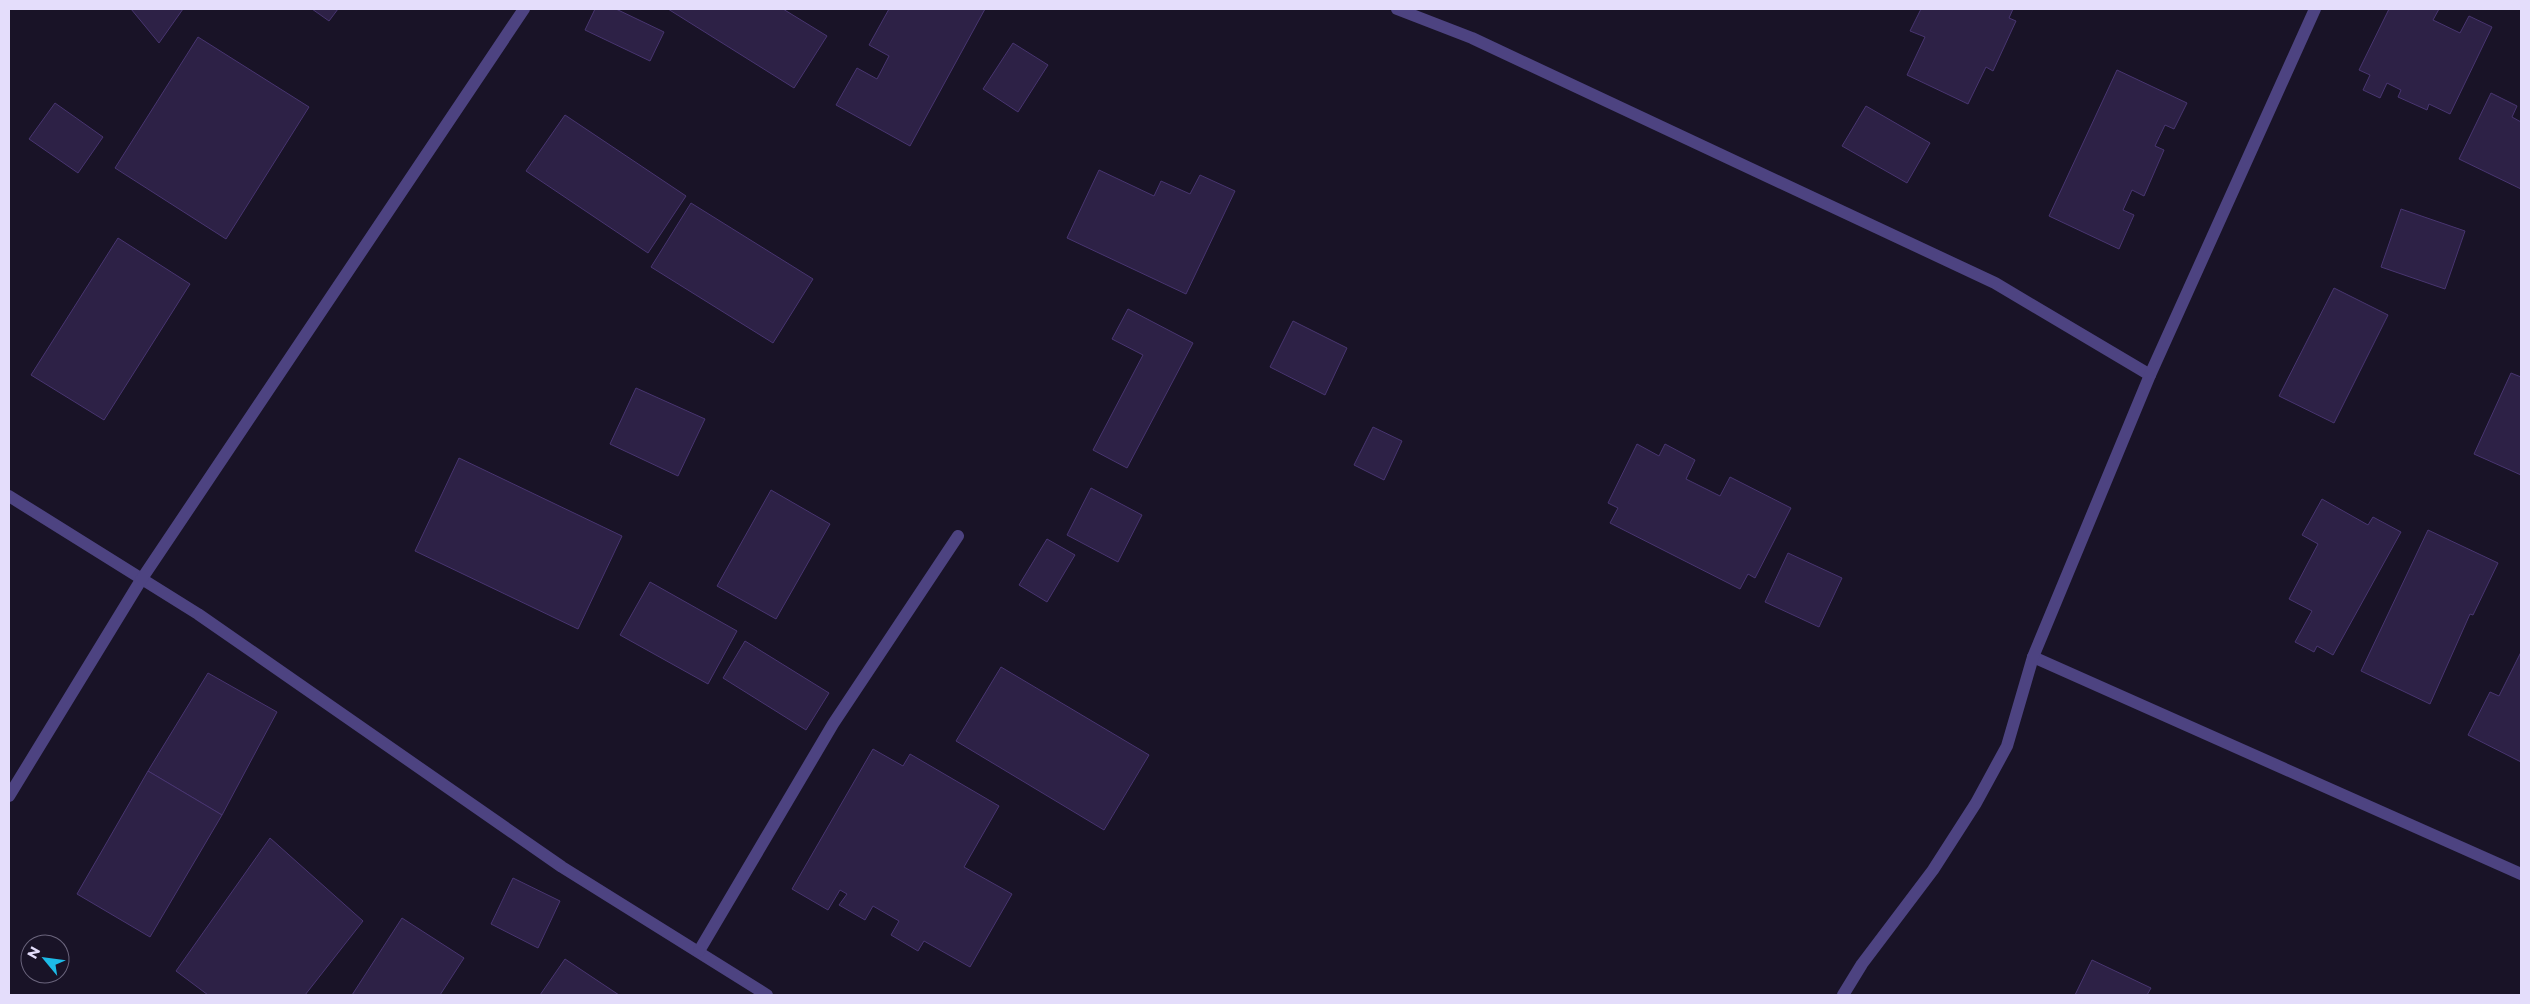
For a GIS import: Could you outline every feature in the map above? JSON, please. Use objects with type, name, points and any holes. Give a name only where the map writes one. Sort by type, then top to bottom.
[{"type":"street","points":[[9,796],[141,580],[524,9]]},
{"type":"street","points":[[1397,9],[1472,38],[1995,283],[2150,375]]},
{"type":"street","points":[[1843,995],[1862,964],[1933,870],[1976,803],[2007,746],[2033,657],[2150,375],[2315,9]]},
{"type":"street","points":[[9,496],[206,620],[562,867],[767,995]]},
{"type":"street","points":[[699,951],[833,724],[958,536]]},
{"type":"street","points":[[2033,657],[2521,874]]},
{"type":"building","points":[[131,9],[183,9],[159,43]]},
{"type":"building","points":[[312,9],[338,9],[329,21]]},
{"type":"building","points":[[595,9],[616,9],[664,32],[650,61],[585,30]]},
{"type":"building","points":[[668,9],[783,9],[827,36],[794,88]]},
{"type":"building","points":[[889,9],[985,9],[910,146],[836,105],[857,68],[877,79],[889,56],[869,45]]},
{"type":"building","points":[[1921,9],[2013,9],[2009,18],[2016,21],[1993,71],[1986,67],[1968,104],[1907,75],[1925,37],[1910,31]]},
{"type":"building","points":[[2389,9],[2439,9],[2433,20],[2460,33],[2469,16],[2492,27],[2450,114],[2429,104],[2427,110],[2398,97],[2401,90],[2387,83],[2380,98],[2363,90],[2370,75],[2359,70]]},
{"type":"building","points":[[198,37],[309,107],[226,239],[115,168]]},
{"type":"building","points":[[1013,43],[1048,65],[1018,112],[983,89]]},
{"type":"building","points":[[2117,70],[2187,103],[2174,129],[2165,125],[2155,146],[2164,150],[2144,196],[2132,190],[2123,210],[2134,215],[2119,249],[2049,216]]},
{"type":"building","points":[[2491,93],[2517,106],[2512,117],[2521,122],[2521,189],[2459,159]]},
{"type":"building","points":[[55,103],[103,137],[78,173],[29,139]]},
{"type":"building","points":[[1866,106],[1930,143],[1907,183],[1842,146]]},
{"type":"building","points":[[565,115],[686,196],[648,253],[526,171]]},
{"type":"building","points":[[1099,170],[1154,196],[1161,181],[1190,194],[1200,175],[1235,191],[1186,294],[1067,238]]},
{"type":"building","points":[[691,203],[813,279],[773,343],[651,267]]},
{"type":"building","points":[[2401,209],[2465,231],[2445,289],[2381,267]]},
{"type":"building","points":[[118,238],[190,284],[104,420],[31,375]]},
{"type":"building","points":[[2334,288],[2388,315],[2334,423],[2279,396]]},
{"type":"building","points":[[1128,309],[1193,343],[1127,468],[1093,450],[1143,355],[1112,339]]},
{"type":"building","points":[[1293,321],[1347,348],[1325,395],[1270,367]]},
{"type":"building","points":[[2511,373],[2521,377],[2521,475],[2474,454]]},
{"type":"building","points":[[636,388],[705,419],[678,476],[610,444]]},
{"type":"building","points":[[1373,427],[1402,441],[1384,480],[1354,465]]},
{"type":"building","points":[[1637,444],[1659,456],[1665,444],[1695,460],[1686,479],[1720,496],[1730,477],[1791,508],[1755,578],[1748,574],[1740,589],[1610,523],[1618,508],[1608,503]]},
{"type":"building","points":[[459,458],[622,536],[578,629],[415,551]]},
{"type":"building","points":[[1091,488],[1142,515],[1118,562],[1067,535]]},
{"type":"building","points":[[771,490],[830,524],[776,619],[717,586]]},
{"type":"building","points":[[2322,499],[2368,525],[2373,517],[2401,532],[2333,655],[2317,646],[2314,652],[2295,642],[2312,611],[2289,599],[2318,544],[2302,535]]},
{"type":"building","points":[[2428,530],[2498,563],[2473,615],[2470,614],[2430,704],[2361,671]]},
{"type":"building","points":[[1047,539],[1075,555],[1047,602],[1019,585]]},
{"type":"building","points":[[1788,553],[1842,578],[1819,627],[1765,602]]},
{"type":"building","points":[[650,582],[737,631],[708,684],[620,635]]},
{"type":"building","points":[[745,641],[829,693],[806,730],[723,678]]},
{"type":"building","points":[[2521,652],[2521,762],[2468,735],[2490,692],[2499,696]]},
{"type":"building","points":[[1001,667],[1149,755],[1104,830],[956,741]]},
{"type":"building","points":[[208,673],[277,712],[222,815],[148,771]]},
{"type":"building","points":[[873,749],[903,766],[910,754],[999,806],[964,867],[1012,894],[970,967],[924,941],[918,951],[891,935],[899,921],[873,906],[865,920],[839,905],[847,894],[840,890],[828,910],[792,889]]},
{"type":"building","points":[[148,771],[222,815],[150,937],[77,894]]},
{"type":"building","points":[[270,838],[363,921],[305,995],[208,995],[176,971]]},
{"type":"building","points":[[513,878],[560,901],[538,948],[491,924]]},
{"type":"building","points":[[402,918],[464,958],[440,995],[352,995]]},
{"type":"building","points":[[565,959],[619,995],[540,995]]},
{"type":"building","points":[[2092,960],[2151,988],[2147,995],[2075,995]]}]
